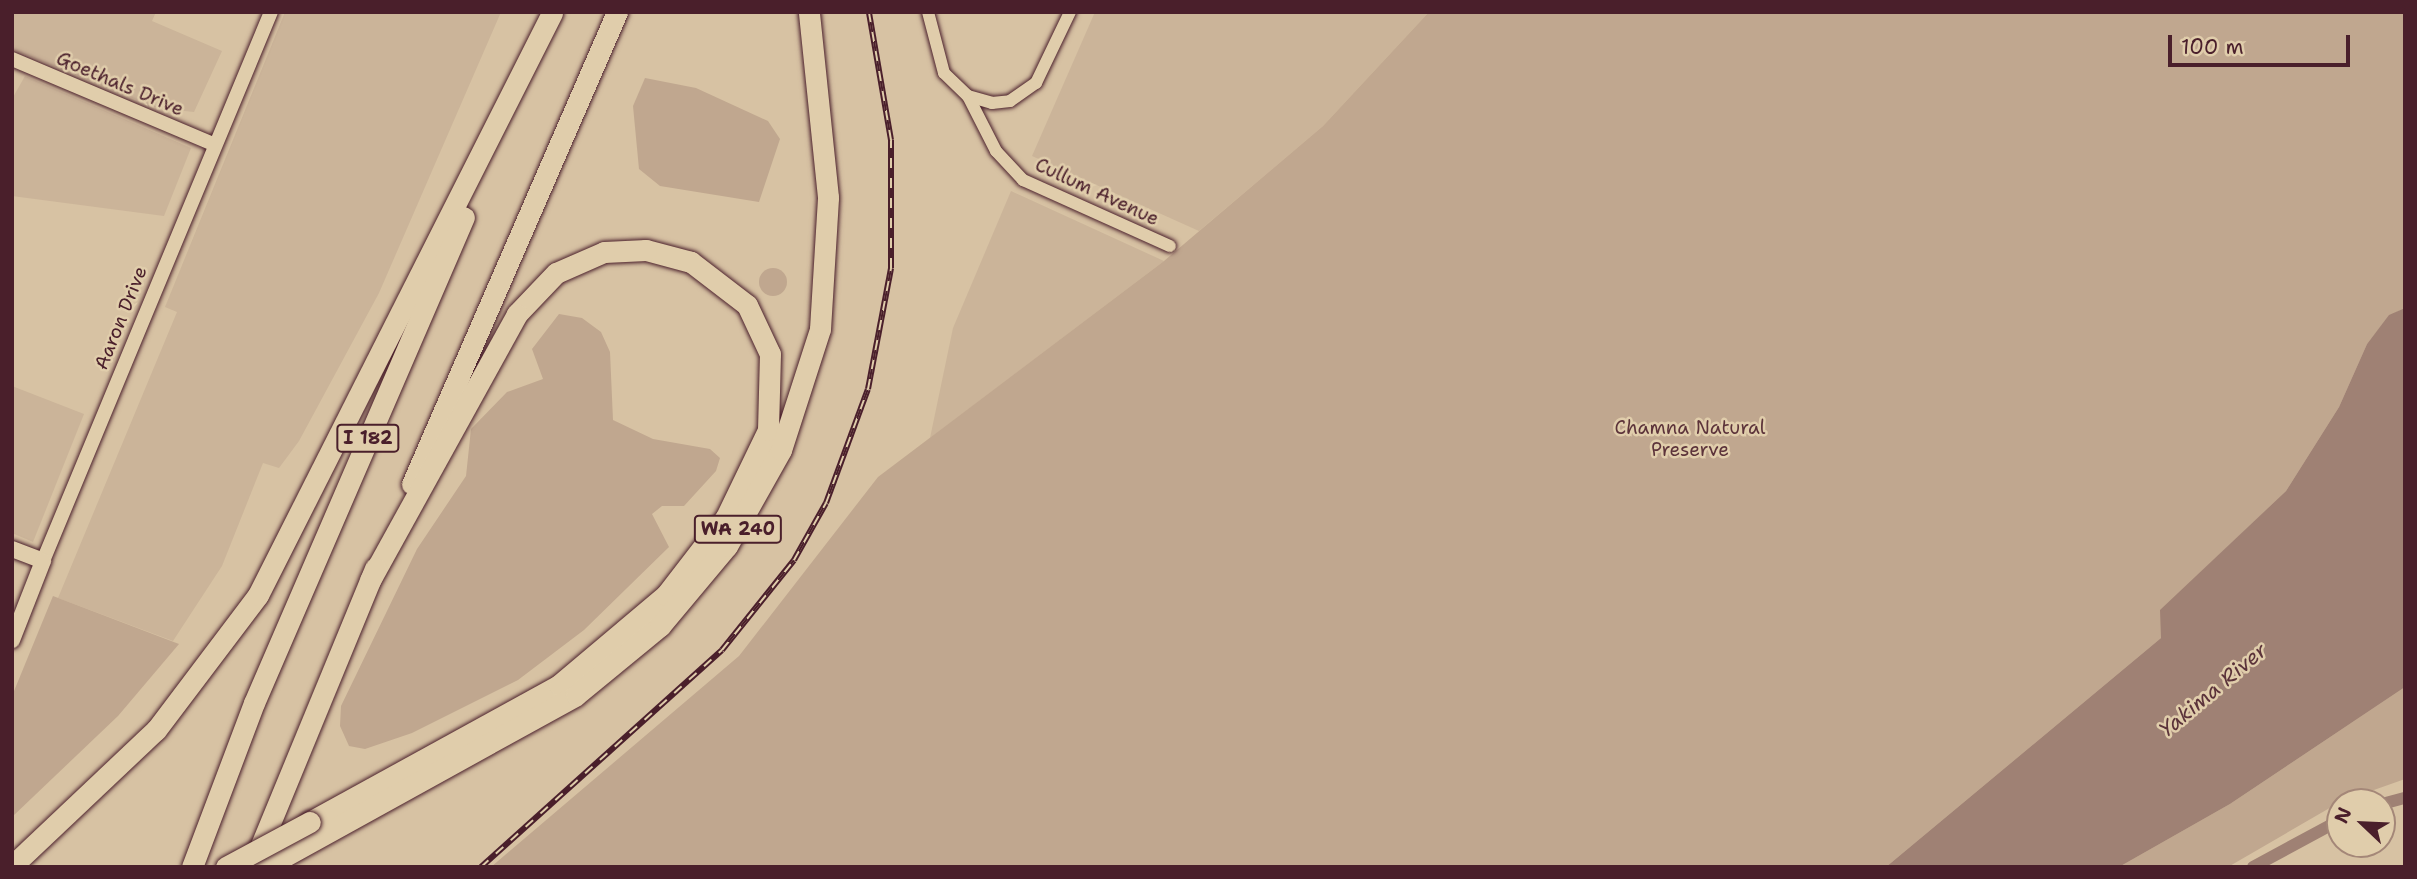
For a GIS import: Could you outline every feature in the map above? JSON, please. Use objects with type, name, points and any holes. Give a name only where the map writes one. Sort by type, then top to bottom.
[{"type":"highway","name":"I 182","points":[[252,867],[370,580],[617,12]]},
{"type":"highway","name":"WA 240","points":[[265,867],[311,832],[605,674],[683,603],[747,514],[796,411],[825,289],[828,197],[809,12]]},
{"type":"highway","name":"I 182","points":[[192,867],[254,703],[552,13]]},
{"type":"highway","points":[[12,866],[68,815],[189,692],[258,595],[552,13]]},
{"type":"highway","points":[[226,867],[311,832],[559,685],[666,595],[726,517],[768,430],[770,354],[747,305],[691,262],[646,250],[604,252],[556,273],[512,323],[370,580]]},
{"type":"highway","points":[[12,855],[68,815]]},
{"type":"main road","points":[[12,549],[43,561]]},
{"type":"main road","name":"Aaron Drive","points":[[12,640],[43,561]]},
{"type":"street","name":"Aaron Drive","points":[[43,561],[213,145],[271,12]]},
{"type":"street","name":"Cullum Avenue","points":[[928,12],[944,73],[968,96],[996,151],[1023,180],[1170,246]]},
{"type":"street","points":[[968,96],[1000,103],[1029,90],[1070,12]]},
{"type":"street","name":"Goethals Drive","points":[[12,59],[213,145]]},
{"type":"shaded area","points":[[12,12],[156,12],[152,21],[222,51],[194,112],[157,108],[12,49]]},
{"type":"shaded area","points":[[285,12],[501,12],[379,293],[299,441],[279,468],[263,463],[222,566],[173,641],[58,598],[177,312],[165,307]]},
{"type":"shaded area","points":[[1095,12],[1429,12],[1323,126],[1199,231],[1032,156]]},
{"type":"shaded area","points":[[25,76],[191,148],[164,216],[12,196],[12,99]]},
{"type":"shaded area","points":[[1011,191],[1164,261],[930,438],[953,328]]},
{"type":"shaded area","points":[[12,386],[84,414],[33,542],[12,533]]},
{"type":"green space","name":"Chamna Natural Preserve","points":[[1429,12],[2405,12],[2405,308],[2389,316],[2367,344],[2339,407],[2286,491],[2161,610],[2161,638],[1886,867],[491,867],[739,656],[878,477],[1164,261],[1323,126]]},
{"type":"green space","points":[[645,78],[696,88],[768,121],[780,139],[759,202],[660,186],[639,169],[633,106]]},
{"type":"green space","points":[[773,268],[783,272],[787,282],[783,292],[773,296],[763,292],[759,282],[763,272]]},
{"type":"green space","points":[[559,314],[582,318],[601,332],[610,352],[613,420],[653,439],[710,449],[720,458],[716,471],[684,506],[662,506],[652,514],[669,547],[584,630],[518,680],[412,733],[365,749],[349,746],[340,726],[341,706],[417,549],[466,476],[471,429],[507,392],[543,379],[532,349]]},
{"type":"green space","points":[[53,596],[179,644],[118,716],[12,817],[12,696]]},
{"type":"green space","points":[[2405,687],[2405,779],[2380,788],[2326,788],[2326,810],[2228,867],[2119,867],[2230,804]]},
{"type":"water","name":"Yakima River","points":[[2405,308],[2405,687],[2230,804],[2119,867],[1886,867],[2161,638],[2160,610],[2286,491],[2339,407],[2367,344],[2389,315]]},
{"type":"waterway","points":[[2396,800],[2405,798]]},
{"type":"waterway","points":[[2253,867],[2326,828]]},
{"type":"railway","points":[[481,867],[722,650],[794,560],[826,503],[868,389],[891,268],[891,140],[869,12]]}]
